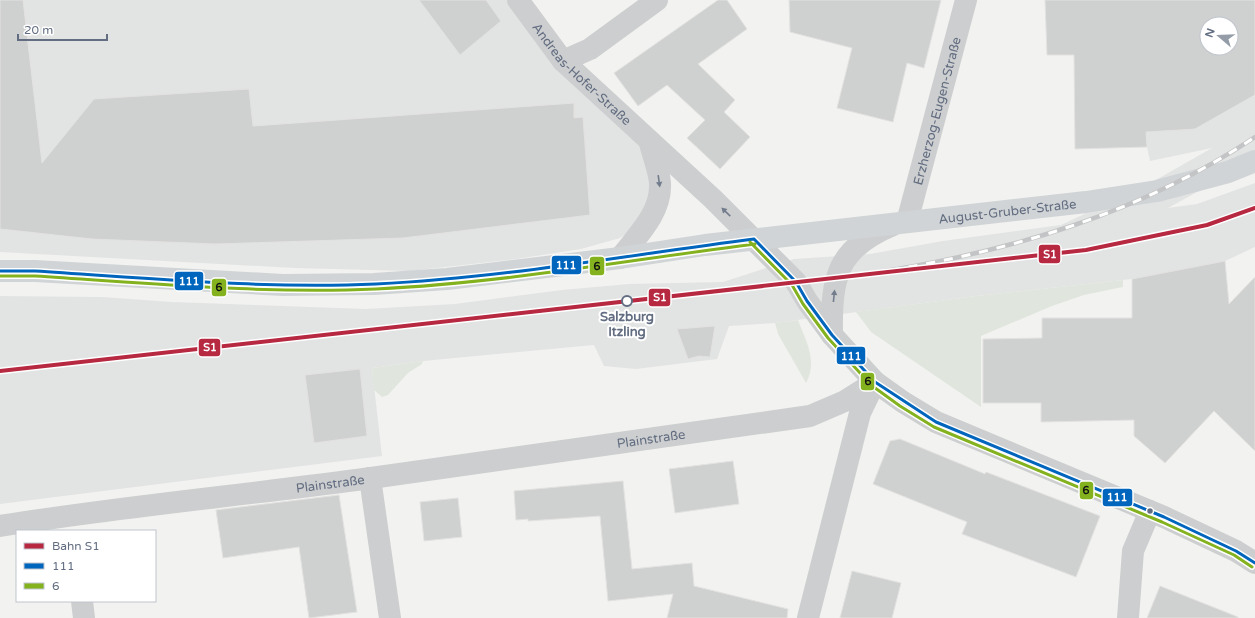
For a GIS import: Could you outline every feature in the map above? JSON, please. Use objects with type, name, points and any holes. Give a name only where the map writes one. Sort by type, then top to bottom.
[{"type":"main road","name":"August-Gruber-Straße","points":[[0,271],[35,271],[283,284],[374,284],[447,280],[754,239],[1086,202],[1157,192],[1228,172],[1255,161]]},
{"type":"street","name":"Andreas-Hofer-Straße","points":[[518,0],[563,61],[754,239],[796,282],[807,301],[832,335],[874,382]]},
{"type":"street","points":[[563,61],[590,49],[657,0]]},
{"type":"street","name":"Erzherzog-Eugen-Straße","points":[[903,222],[966,0]]},
{"type":"street","points":[[620,258],[655,212],[660,194],[660,182],[650,143]]},
{"type":"street","points":[[832,335],[832,315],[836,278],[842,264],[857,245],[875,232],[903,222]]},
{"type":"street","points":[[808,618],[854,433],[860,413],[874,382],[936,422],[1150,511],[1236,551],[1255,563]]},
{"type":"street","name":"Plainstraße","points":[[0,526],[72,523],[370,478],[810,416],[845,401],[874,382]]},
{"type":"street","points":[[370,478],[390,618]]},
{"type":"street","points":[[1128,618],[1133,551],[1150,511]]},
{"type":"street","points":[[82,602],[84,618]]},
{"type":"shaded area","points":[[0,0],[518,0],[650,143],[654,185],[644,222],[620,238],[581,249],[516,259],[410,271],[295,268],[0,252]]},
{"type":"shaded area","points":[[1255,95],[1255,155],[1206,187],[1168,208],[1197,204],[1255,183],[1255,247],[1225,261],[1132,279],[976,296],[775,323],[729,326],[717,359],[636,369],[604,366],[594,345],[423,361],[372,368],[382,456],[0,504],[0,296],[102,297],[172,302],[366,309],[455,304],[562,290],[629,284],[723,282],[794,259],[870,254],[943,241],[1061,225],[1154,181],[1212,148],[1150,161],[1146,132],[1195,129]]},
{"type":"shaded area","points":[[1123,280],[1123,287],[1084,295],[1052,306],[981,336],[981,407],[871,332],[856,312],[976,296]]},
{"type":"shaded area","points":[[798,320],[810,351],[811,367],[806,383],[778,334],[775,323]]},
{"type":"shaded area","points":[[423,361],[422,364],[408,373],[388,395],[382,397],[374,390],[372,368]]},
{"type":"building","points":[[0,0],[23,0],[42,163],[94,99],[249,89],[253,126],[574,103],[574,118],[583,117],[590,215],[403,238],[216,244],[92,239],[0,229]]},
{"type":"building","points":[[419,0],[486,0],[501,21],[460,55]]},
{"type":"building","points":[[718,0],[727,0],[747,29],[698,64],[735,100],[724,112],[750,137],[720,169],[687,138],[705,120],[667,85],[638,106],[614,73]]},
{"type":"building","points":[[789,0],[941,0],[924,68],[907,63],[893,122],[837,108],[852,48],[790,32]]},
{"type":"building","points":[[1045,0],[1255,0],[1255,95],[1195,129],[1146,132],[1147,147],[1075,149],[1074,55],[1047,55]]},
{"type":"building","points":[[1225,261],[1229,304],[1255,277],[1255,451],[1214,411],[1165,463],[1134,436],[1134,420],[1041,422],[1041,403],[983,403],[983,339],[1042,338],[1042,318],[1132,318],[1132,279]]},
{"type":"building","points":[[715,326],[710,357],[699,356],[688,359],[677,329]]},
{"type":"building","points":[[360,369],[367,436],[314,443],[305,375]]},
{"type":"building","points":[[900,439],[985,474],[986,472],[1100,516],[1076,577],[962,534],[967,522],[873,484],[890,441]]},
{"type":"building","points":[[733,461],[739,504],[675,513],[669,469]]},
{"type":"building","points":[[623,481],[632,569],[692,563],[694,586],[788,609],[787,618],[667,618],[673,594],[608,601],[600,516],[528,521],[528,519],[516,520],[514,491]]},
{"type":"building","points":[[339,495],[357,612],[309,618],[299,547],[223,558],[216,510]]},
{"type":"building","points":[[458,498],[462,537],[424,541],[420,502]]},
{"type":"building","points":[[852,571],[901,583],[892,618],[840,618]]},
{"type":"building","points":[[1160,586],[1238,617],[1238,618],[1147,618]]},
{"type":"railway","points":[[873,273],[974,254],[1072,226],[1166,188],[1211,164],[1255,137]]},
{"type":"rail line","name":"S1","points":[[0,371],[1086,250],[1207,225],[1255,208]]},
{"type":"transit line","name":"111","points":[[754,239],[796,282],[807,301],[832,335],[875,382],[936,422],[1164,517],[1236,551],[1255,563]]},
{"type":"transit line","name":"111","points":[[0,271],[35,271],[162,280],[248,284],[376,284],[471,277],[754,239]]},
{"type":"transit line","name":"6","points":[[750,242],[792,285],[803,304],[828,338],[871,385],[900,406],[934,427],[1162,522],[1234,555],[1252,567]]},
{"type":"transit line","name":"6","points":[[0,276],[35,276],[162,285],[248,289],[376,289],[471,282],[755,244]]},
{"type":"place","name":"Salzburg Itzling","points":[[627,301]]}]
